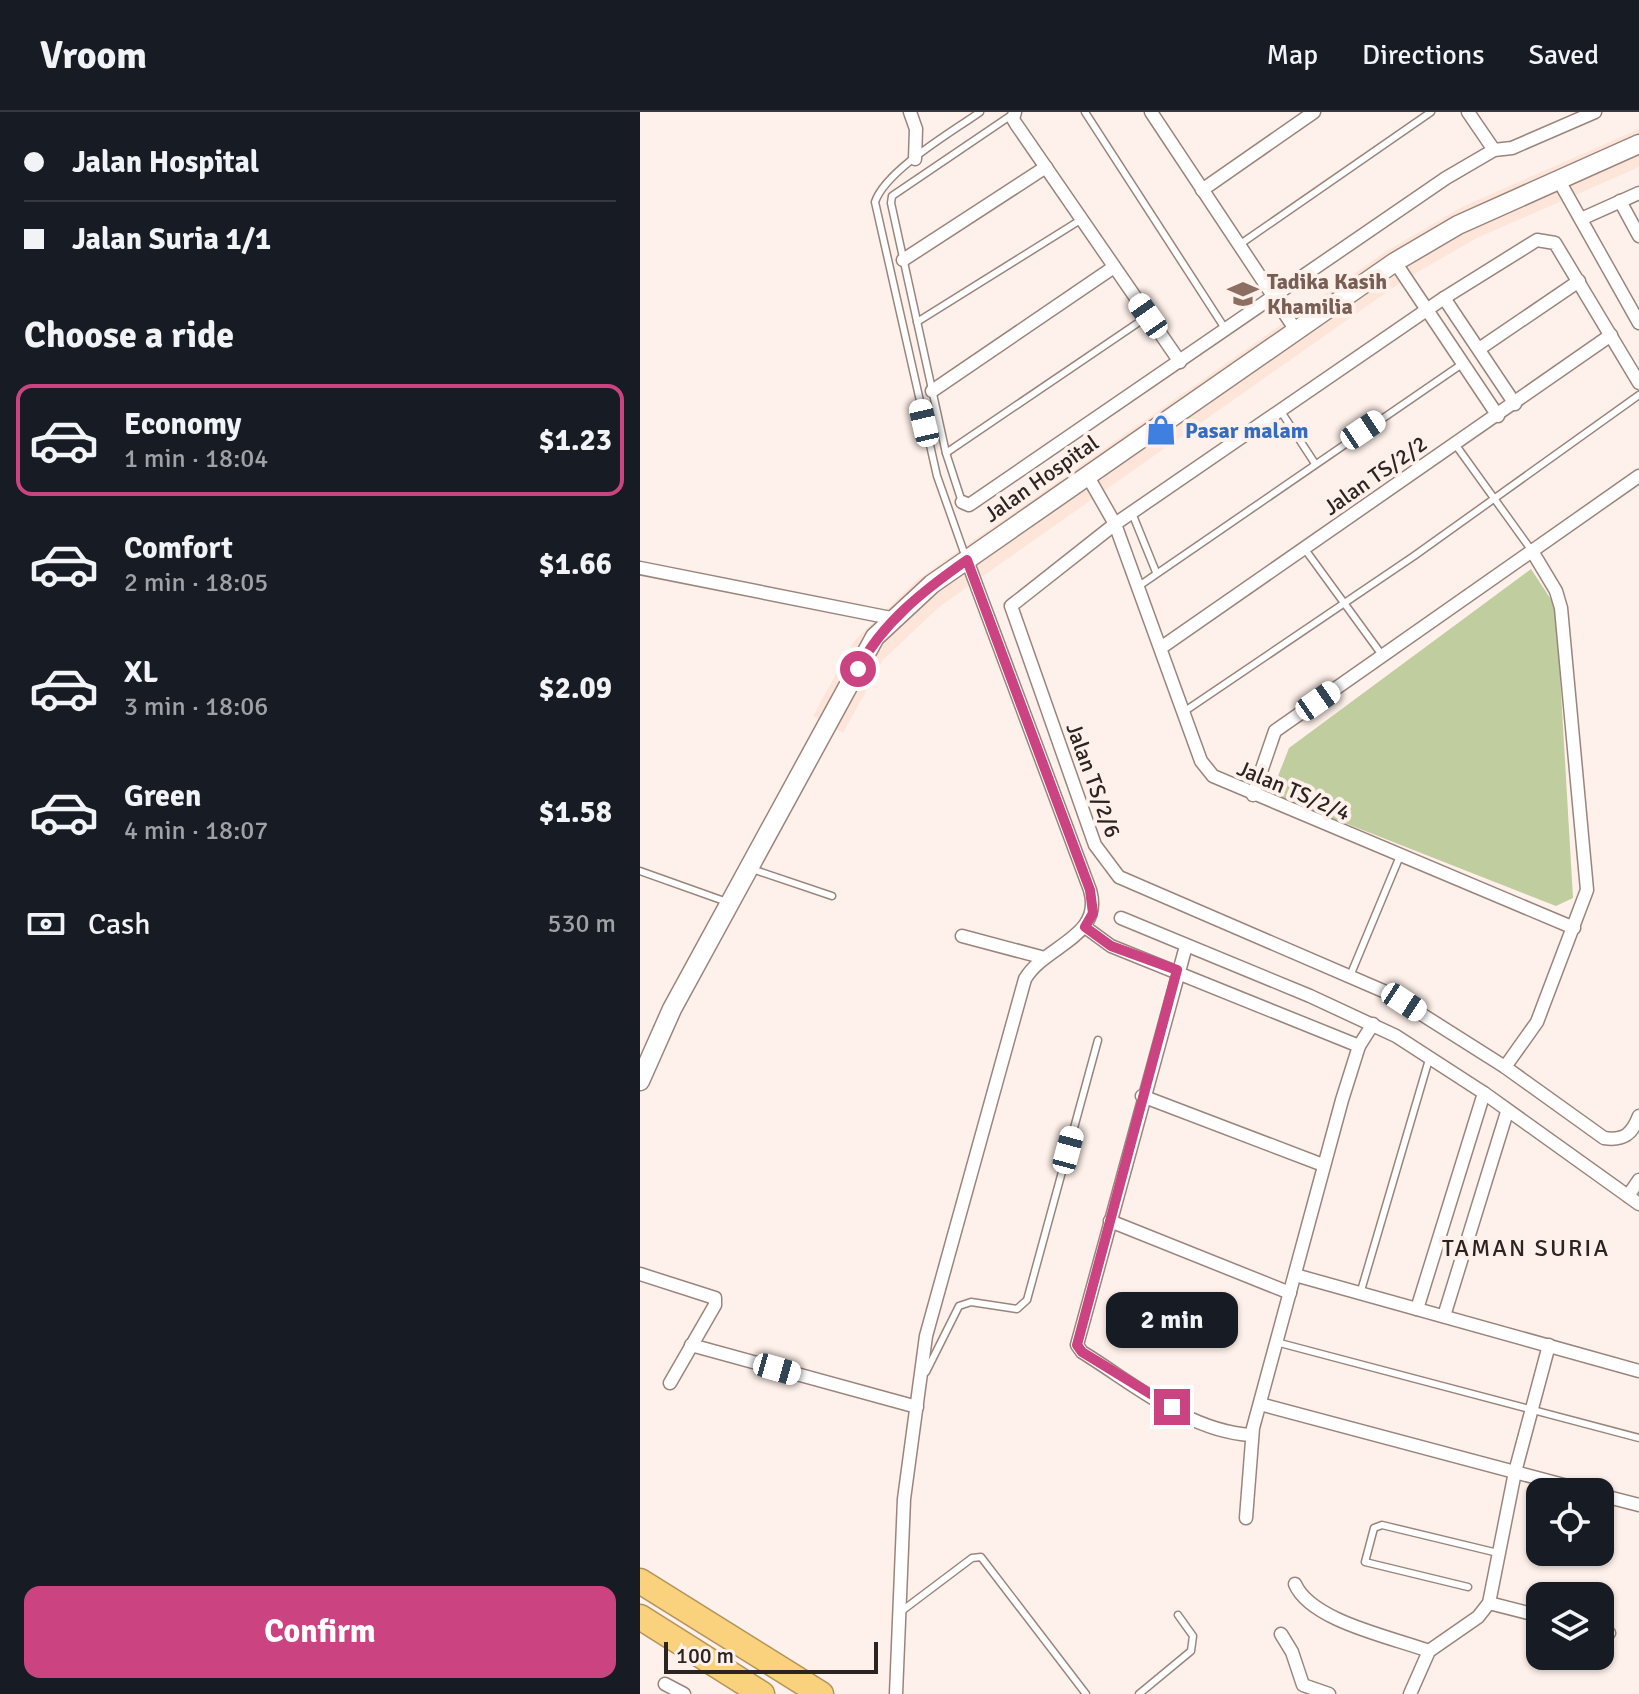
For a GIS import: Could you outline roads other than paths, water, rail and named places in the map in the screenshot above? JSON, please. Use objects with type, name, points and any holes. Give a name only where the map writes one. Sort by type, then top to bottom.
[{"type":"highway","points":[[640,1581],[821,1694]]},
{"type":"highway","points":[[640,1617],[754,1692]]},
{"type":"street","points":[[910,112],[916,129],[915,159]]},
{"type":"street","points":[[1151,112],[1295,329]]},
{"type":"street","points":[[1202,190],[1313,112]]},
{"type":"street","points":[[1468,112],[1494,150]]},
{"type":"street","points":[[962,502],[969,505],[975,501],[1275,299],[1446,178],[1494,150],[1512,148],[1595,112]]},
{"type":"street","points":[[1014,113],[1046,167],[1180,362]]},
{"type":"street","name":"Jalan Hospital","points":[[640,1081],[658,1039],[875,637],[932,584],[1395,262],[1458,225],[1639,144]]},
{"type":"street","points":[[903,260],[1046,167]]},
{"type":"street","points":[[1558,179],[1639,323]]},
{"type":"street","points":[[1581,219],[1639,193]]},
{"type":"street","points":[[1620,201],[1639,236]]},
{"type":"street","name":"Jalan TS/2/6","points":[[1639,383],[1555,243],[1537,240],[1426,310],[1115,524],[1011,606],[1101,857],[1119,877],[1396,997],[1505,1067],[1604,1138],[1624,1138],[1633,1131],[1639,1116]]},
{"type":"street","points":[[1395,262],[1498,416]]},
{"type":"street","points":[[932,391],[1114,267]]},
{"type":"street","points":[[1479,349],[1579,281]]},
{"type":"street","points":[[1444,298],[1515,404]]},
{"type":"street","name":"Jalan TS/2/2","points":[[1162,647],[1611,335]]},
{"type":"street","name":"Jalan TS/2/4","points":[[1087,475],[1115,524],[1205,769],[1253,795],[1574,928]]},
{"type":"street","points":[[1253,795],[1275,731],[1639,476]]},
{"type":"street","points":[[1505,1067],[1537,1022],[1585,900],[1586,875],[1561,608],[1556,591],[1532,551]]},
{"type":"street","points":[[896,1694],[904,1499],[929,1324],[1025,979],[1041,957],[1085,927],[1093,913],[1090,890],[967,560]]},
{"type":"street","points":[[640,568],[896,619]]},
{"type":"street","points":[[1121,918],[1373,1024],[1430,1056],[1639,1204]]},
{"type":"street","points":[[1085,927],[1111,946],[1177,970],[1359,1046]]},
{"type":"street","points":[[962,936],[1041,957]]},
{"type":"street","points":[[1186,946],[1142,1096],[1078,1337],[1082,1352],[1202,1425],[1228,1434],[1251,1435]]},
{"type":"street","points":[[1246,1518],[1251,1435],[1323,1165],[1359,1046],[1373,1024]]},
{"type":"street","name":"Jalan Hospital","points":[[640,1059],[658,1039]]},
{"type":"street","points":[[1417,1309],[1484,1093]]},
{"type":"street","points":[[1142,1096],[1323,1165]]},
{"type":"street","points":[[1444,1316],[1507,1112]]},
{"type":"street","points":[[1628,1196],[1639,1180]]},
{"type":"street","points":[[1110,1221],[1290,1293]]},
{"type":"street","points":[[640,1274],[715,1298],[715,1305],[670,1383]]},
{"type":"street","points":[[1295,1275],[1639,1371]]},
{"type":"street","points":[[691,1345],[917,1407]]},
{"type":"street","points":[[1410,1694],[1429,1651],[1478,1617],[1489,1603],[1515,1472],[1549,1345]]},
{"type":"street","points":[[1260,1404],[1538,1478]]},
{"type":"street","points":[[1614,1499],[1639,1505]]},
{"type":"street","points":[[1295,1584],[1301,1597],[1319,1611],[1429,1651]]},
{"type":"street","points":[[1489,1603],[1526,1612]]},
{"type":"street","points":[[1281,1634],[1296,1659],[1303,1685],[1329,1694]]},
{"type":"street","points":[[665,1684],[684,1694]]},
{"type":"lane","points":[[967,560],[937,476],[877,222],[875,202],[878,192],[915,159],[980,112]]},
{"type":"lane","points":[[1085,112],[1226,330]]},
{"type":"lane","points":[[1239,245],[1431,112]]},
{"type":"lane","points":[[962,502],[946,453],[892,196],[1014,113]]},
{"type":"lane","points":[[917,322],[1082,219]]},
{"type":"lane","points":[[946,453],[1148,316]]},
{"type":"lane","points":[[1139,586],[1314,462],[1462,364]]},
{"type":"lane","points":[[1185,711],[1414,556],[1639,395]]},
{"type":"lane","points":[[1280,410],[1314,462]]},
{"type":"lane","points":[[1455,444],[1532,551]]},
{"type":"lane","points":[[1132,513],[1156,572]]},
{"type":"lane","points":[[1304,548],[1382,655]]},
{"type":"lane","points":[[1350,976],[1400,856]]},
{"type":"lane","points":[[750,869],[832,896]]},
{"type":"lane","points":[[640,871],[732,904]]},
{"type":"lane","points":[[922,1379],[959,1306],[971,1302],[1017,1309],[1027,1300],[1098,1040]]},
{"type":"lane","points":[[1360,1294],[1430,1056]]},
{"type":"lane","points":[[1276,1342],[1639,1438]]},
{"type":"lane","points":[[1468,1587],[1365,1562],[1374,1528],[1382,1525],[1498,1553]]},
{"type":"lane","points":[[899,1613],[972,1558],[981,1557],[1086,1694]]},
{"type":"lane","points":[[1139,1694],[1191,1651],[1193,1636],[1178,1615]]},
{"type":"place","name":"Tadika Kasih Khamilia","points":[[1243,294]]},
{"type":"place","name":"Pasar malam","points":[[1161,430]]},
{"type":"district","name":"TAMAN SURIA","points":[[1526,1248]]}]
